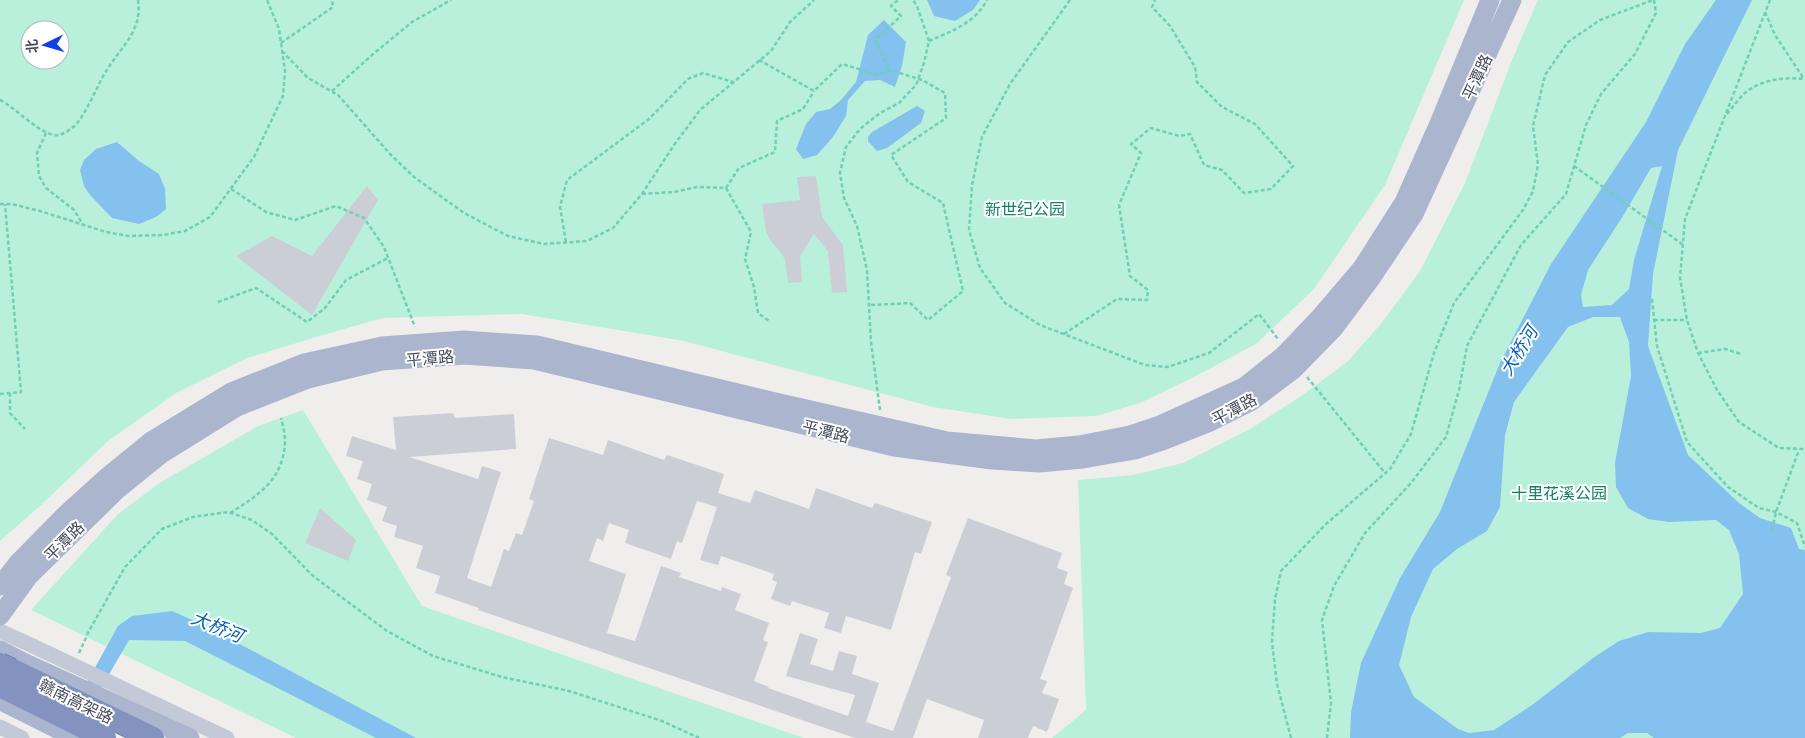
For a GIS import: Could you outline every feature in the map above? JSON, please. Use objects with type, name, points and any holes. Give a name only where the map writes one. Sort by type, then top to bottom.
[{"type":"highway","name":"赣南高架路","points":[[0,664],[153,738]]},
{"type":"highway","name":"赣南高架路","points":[[0,686],[105,738]]},
{"type":"main road","name":"平潭路","points":[[0,586],[17,564],[66,514],[151,440],[230,392],[304,363],[382,346],[464,340],[537,345],[947,441],[1036,449],[1079,445],[1130,435],[1160,425],[1244,387],[1292,359],[1322,315],[1362,268],[1404,202],[1490,0]]},
{"type":"main road","name":"平潭路","points":[[0,616],[28,576],[118,488],[160,455],[237,408],[308,379],[382,362],[465,355],[534,360],[894,447],[992,460],[1039,463],[1083,459],[1134,450],[1208,423],[1252,401],[1292,359],[1340,320],[1372,277],[1414,214],[1512,0]]},
{"type":"main road","points":[[0,650],[190,738]]},
{"type":"main road","points":[[0,700],[75,738]]},
{"type":"street","points":[[0,631],[227,738]]},
{"type":"street","points":[[0,727],[22,738]]},
{"type":"path","points":[[0,100],[9,104],[46,133],[58,135],[69,130],[78,122],[104,74],[136,26],[139,12],[138,0]]},
{"type":"path","points":[[0,204],[40,211],[106,232],[129,236],[163,235],[186,231],[210,217],[254,157],[283,96],[285,70],[279,29],[267,0]]},
{"type":"path","points":[[281,43],[333,7],[332,0]]},
{"type":"path","points":[[332,91],[412,22],[451,0]]},
{"type":"path","points":[[282,51],[308,78],[338,94],[390,154],[414,177],[464,213],[508,236],[544,244],[587,241],[613,228],[642,194],[700,110],[771,51],[790,22],[814,0]]},
{"type":"path","points":[[890,70],[876,40],[901,16],[891,6],[898,0]]},
{"type":"path","points":[[882,426],[871,342],[867,270],[857,226],[844,198],[840,173],[846,147],[860,129],[880,113],[899,103],[916,85],[929,41],[917,6],[913,0]]},
{"type":"path","points":[[929,41],[971,21],[987,0]]},
{"type":"path","points":[[1070,0],[1010,84],[982,137],[972,185],[969,230],[980,268],[1005,302],[1040,325],[1145,365],[1168,367],[1209,353],[1259,314],[1292,359],[1385,473]]},
{"type":"path","points":[[1063,334],[1117,299],[1146,300],[1148,290],[1130,276],[1119,205],[1141,153],[1131,144],[1151,128],[1179,136],[1190,134],[1204,165],[1222,170],[1244,194],[1271,189],[1293,166],[1255,124],[1222,107],[1197,82],[1195,67],[1190,58],[1170,26],[1152,7],[1155,0]]},
{"type":"path","points":[[1291,738],[1277,684],[1272,642],[1275,599],[1281,572],[1326,524],[1390,469],[1411,434],[1434,353],[1454,304],[1523,210],[1533,191],[1538,165],[1533,126],[1544,75],[1568,42],[1600,20],[1653,0],[1656,13],[1635,54],[1601,94],[1586,125],[1566,194],[1522,245],[1467,346],[1459,390],[1446,437],[1411,483],[1365,533],[1334,586],[1322,620],[1331,703],[1327,738]]},
{"type":"path","points":[[1770,0],[1685,219],[1680,278],[1687,320],[1698,353],[1717,390],[1739,422],[1779,448],[1805,449]]},
{"type":"path","points":[[1765,11],[1774,35],[1805,79]]},
{"type":"path","points":[[759,60],[814,91]]},
{"type":"path","points":[[726,188],[738,168],[775,152],[777,121],[803,109],[814,91],[842,64],[878,75],[890,70],[918,79],[945,93],[946,118],[891,155],[908,182],[943,203],[963,291],[928,320],[910,303],[870,305]]},
{"type":"path","points":[[566,242],[560,207],[566,180],[648,119],[688,79],[703,73],[733,82]]},
{"type":"path","points":[[1725,116],[1746,92],[1760,84],[1777,79],[1805,79]]},
{"type":"path","points":[[46,133],[37,153],[39,176],[46,188],[74,210],[83,225]]},
{"type":"path","points":[[1574,166],[1683,245]]},
{"type":"path","points":[[642,194],[674,192],[697,187],[726,188]]},
{"type":"path","points":[[726,188],[751,232],[745,259],[754,287],[758,313],[769,321]]},
{"type":"path","points":[[231,190],[266,212],[295,220],[336,206],[364,218],[384,247],[420,343]]},
{"type":"path","points":[[0,394],[21,392],[5,204]]},
{"type":"path","points":[[218,302],[256,288],[307,322],[325,308],[346,280],[388,258]]},
{"type":"path","points":[[1652,299],[1657,346],[1687,442],[1728,488],[1759,508],[1776,512],[1797,523],[1805,547]]},
{"type":"path","points":[[1654,320],[1687,320]]},
{"type":"path","points":[[1698,353],[1725,348],[1741,354]]},
{"type":"path","points":[[10,393],[10,413],[25,429]]},
{"type":"path","points":[[230,513],[255,498],[270,484],[281,466],[285,441],[282,418]]},
{"type":"path","points":[[1772,530],[1776,512],[1799,450]]},
{"type":"path","points":[[77,658],[89,631],[125,567],[162,529],[194,517],[230,513],[252,520],[272,534],[313,576],[387,631],[432,656],[502,677],[569,691],[662,721],[699,738]]},
{"type":"green space","name":"新世纪公园","points":[[0,0],[1464,0],[1385,185],[1314,289],[1256,344],[1140,403],[1096,416],[1011,419],[933,407],[684,341],[521,314],[383,318],[247,358],[176,393],[108,441],[0,541]]},
{"type":"green space","name":"十里花溪公园","points":[[1538,0],[1805,0],[1805,738],[1052,738],[1086,710],[1078,480],[1133,475],[1183,463],[1250,429],[1304,394],[1348,361],[1380,325],[1420,271],[1465,183],[1512,60]]},
{"type":"green space","points":[[303,410],[422,606],[804,738],[296,738],[31,610],[118,514],[161,482],[258,426]]},
{"type":"water","points":[[927,0],[980,0],[973,10],[955,21],[934,16]]},
{"type":"water","name":"大桥河","points":[[1716,0],[1752,0],[1678,150],[1653,274],[1648,346],[1688,455],[1739,503],[1760,518],[1791,528],[1799,549],[1805,550],[1805,738],[1654,738],[1647,733],[1628,733],[1620,738],[1350,738],[1351,712],[1361,663],[1400,578],[1440,512],[1500,363],[1551,264],[1646,122],[1685,44]],"holes":[[[1662,166],[1634,260],[1629,289],[1612,305],[1583,307],[1581,295],[1588,270],[1651,168]],[[1593,317],[1620,317],[1629,342],[1631,376],[1615,463],[1616,487],[1628,508],[1648,519],[1669,522],[1716,520],[1729,530],[1739,554],[1743,594],[1720,628],[1701,633],[1648,632],[1619,641],[1593,658],[1532,705],[1494,730],[1469,733],[1458,729],[1414,697],[1399,665],[1411,617],[1433,569],[1457,549],[1487,531],[1500,507],[1505,435],[1514,402],[1568,327]]]},
{"type":"water","points":[[884,20],[906,42],[902,66],[895,87],[880,80],[865,81],[848,100],[846,116],[833,137],[817,155],[803,159],[796,149],[806,124],[816,112],[830,109],[841,100],[856,82],[868,35]]},
{"type":"water","points":[[917,106],[925,111],[921,123],[887,148],[877,151],[868,141],[868,137],[872,132]]},
{"type":"water","points":[[117,142],[139,161],[159,174],[165,189],[166,209],[156,217],[139,224],[112,218],[84,186],[80,170],[84,160],[96,149]]},
{"type":"water","points":[[172,611],[206,626],[416,738],[376,738],[185,641],[129,640],[72,738],[56,738],[118,626],[132,616]]},
{"type":"building","points":[[816,176],[822,217],[843,245],[847,292],[832,293],[828,251],[814,234],[800,256],[802,282],[788,283],[785,260],[770,240],[766,231],[762,204],[800,200],[797,177]]},
{"type":"building","points":[[367,186],[378,200],[312,315],[236,256],[272,236],[312,256]]},
{"type":"building","points":[[453,413],[455,418],[514,414],[516,449],[409,457],[478,479],[482,466],[501,472],[467,578],[491,587],[504,549],[509,551],[516,533],[522,535],[534,501],[529,499],[549,438],[603,455],[608,440],[664,460],[667,455],[724,474],[718,493],[750,503],[755,490],[809,509],[816,488],[872,508],[875,503],[932,522],[921,554],[915,552],[891,630],[846,616],[841,633],[824,628],[829,613],[792,601],[790,606],[771,599],[777,582],[772,580],[774,574],[721,556],[718,565],[700,560],[717,507],[697,501],[682,543],[677,541],[671,559],[625,543],[629,530],[609,523],[603,541],[597,538],[589,561],[626,574],[607,633],[635,641],[661,566],[681,573],[679,577],[721,591],[722,587],[741,594],[735,610],[769,623],[763,640],[768,642],[754,681],[768,688],[848,716],[855,695],[786,676],[800,633],[818,639],[810,664],[833,671],[839,651],[857,656],[852,674],[879,683],[866,722],[893,731],[951,577],[946,575],[968,518],[1062,553],[1057,568],[1068,572],[1064,584],[1073,588],[1040,679],[1047,681],[1042,693],[1059,699],[1047,732],[1033,726],[1028,738],[978,738],[984,720],[927,699],[913,738],[855,738],[478,610],[479,608],[435,593],[440,576],[416,568],[423,546],[394,537],[397,526],[382,521],[387,507],[367,500],[372,484],[357,479],[363,461],[346,456],[352,436],[396,450],[393,417]]},
{"type":"building","points":[[320,508],[356,540],[348,561],[305,543]]}]
